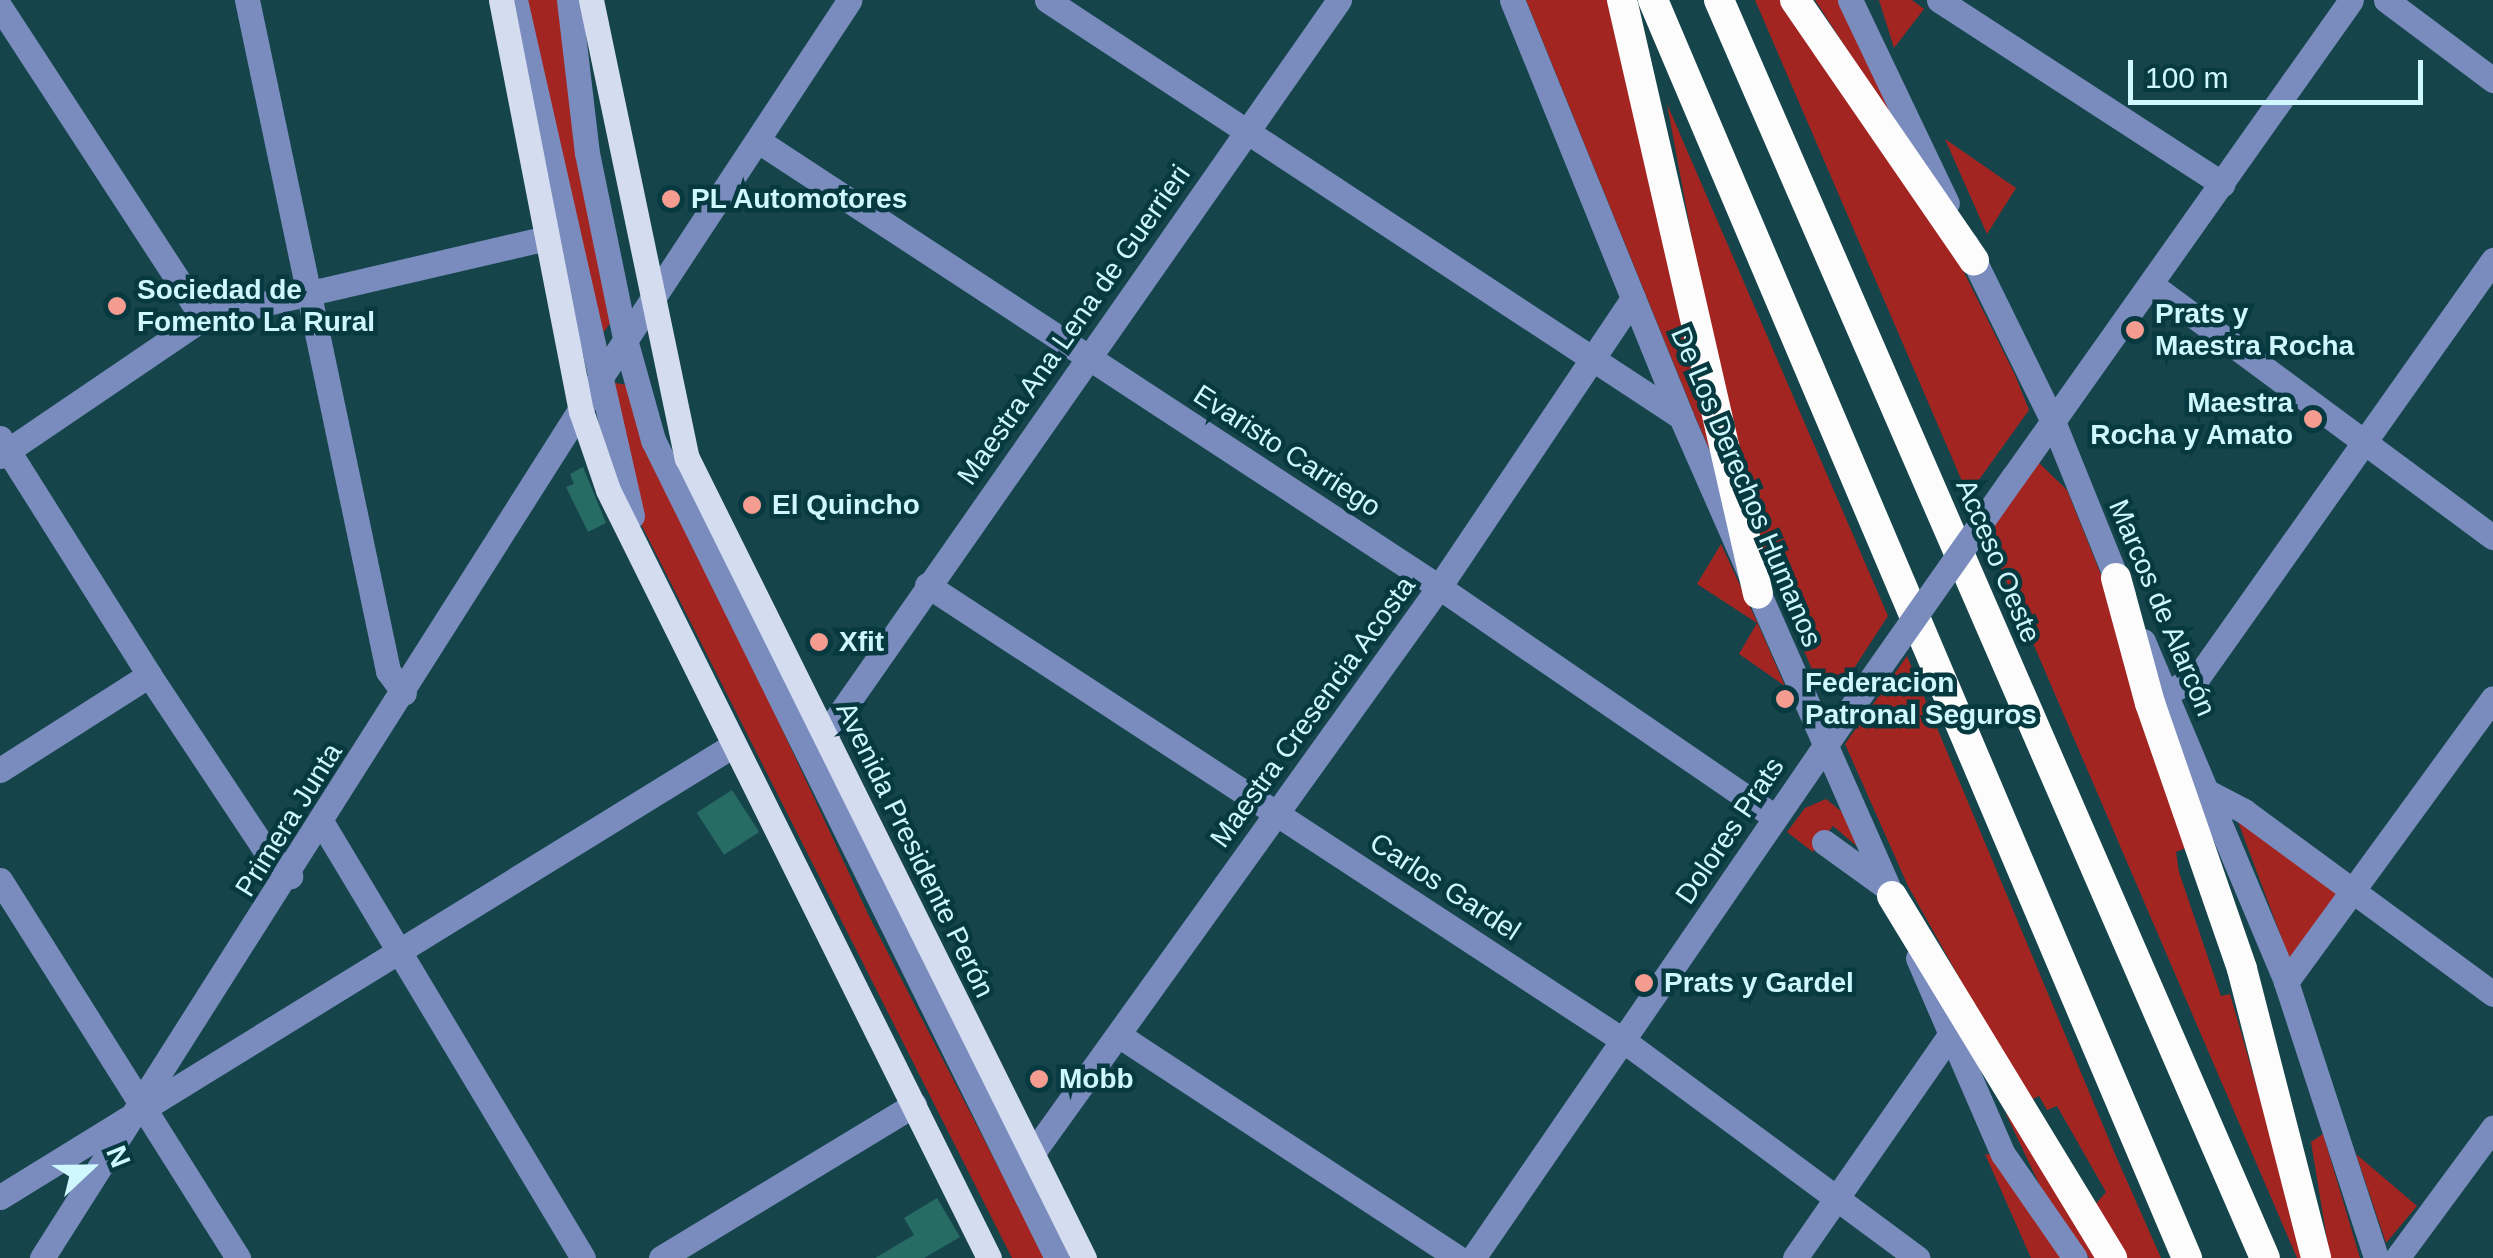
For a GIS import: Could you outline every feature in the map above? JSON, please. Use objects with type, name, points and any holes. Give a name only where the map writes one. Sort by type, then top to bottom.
[{"type":"highway","points":[[1622,0],[1758,594]]},
{"type":"highway","points":[[1652,0],[2186,1258]]},
{"type":"highway","name":"Acceso Oeste","points":[[1719,0],[2265,1258]]},
{"type":"highway","points":[[1794,0],[1974,260]]},
{"type":"highway","points":[[2116,578],[2150,703],[2242,969],[2316,1258]]},
{"type":"highway","points":[[1890,893],[2112,1258]]},
{"type":"main road","points":[[501,0],[581,411],[621,523],[989,1258]]},
{"type":"main road","name":"Avenida Presidente Perón","points":[[591,0],[686,458],[1084,1258]]},
{"type":"street","points":[[247,0],[306,298],[388,671],[404,693]]},
{"type":"street","points":[[515,0],[632,517],[999,1258]]},
{"type":"street","points":[[569,0],[582,126],[626,343],[671,477],[1057,1258]]},
{"type":"street","name":"Primera Junta","points":[[42,1258],[146,1104],[600,380],[850,0]]},
{"type":"street","points":[[1048,0],[1682,417]]},
{"type":"street","name":"Maestra Ana Lena de Guerrieri","points":[[825,735],[1339,0]]},
{"type":"street","name":"De Los Derechos Humanos","points":[[1512,0],[1682,417],[1950,1034],[2004,1154],[2074,1258]]},
{"type":"street","name":"Marcos de Alarcón","points":[[1850,0],[2054,424],[2208,792],[2286,982],[2376,1258]]},
{"type":"street","points":[[1939,0],[2222,184]]},
{"type":"street","name":"Dolores Prats","points":[[1473,1258],[1862,692],[2351,0]]},
{"type":"street","points":[[2386,0],[2493,80]]},
{"type":"street","points":[[0,7],[203,318]]},
{"type":"street","name":"Evaristo Carriego","points":[[760,142],[1439,587],[1775,817]]},
{"type":"street","points":[[290,876],[266,851],[3,448],[203,318],[306,298],[550,237]]},
{"type":"street","points":[[2166,693],[2198,678],[2493,260]]},
{"type":"street","points":[[2152,284],[2493,537]]},
{"type":"street","name":"Maestra Cresencia Acosta","points":[[1032,1154],[1439,587],[1633,298]]},
{"type":"street","name":"Carlos Gardel","points":[[927,585],[1624,1040],[1917,1258]]},
{"type":"street","points":[[0,770],[149,674]]},
{"type":"street","points":[[2286,982],[2493,698]]},
{"type":"street","points":[[0,1197],[732,746]]},
{"type":"street","points":[[2208,792],[2354,890],[2493,994]]},
{"type":"street","points":[[322,823],[583,1258]]},
{"type":"street","points":[[1824,842],[1890,893]]},
{"type":"street","points":[[0,880],[146,1104],[238,1258]]},
{"type":"street","points":[[1795,1258],[1950,1034]]},
{"type":"street","points":[[1120,1036],[1458,1258]]},
{"type":"street","points":[[661,1258],[914,1106]]},
{"type":"street","points":[[2397,1258],[2493,1128]]},
{"type":"shaded area","points":[[519,0],[562,0],[618,313],[596,342]]},
{"type":"shaded area","points":[[1526,0],[1611,0],[1728,493],[1697,421]]},
{"type":"shaded area","points":[[1755,0],[1783,0],[1953,250],[2015,375],[2029,410],[1968,495]]},
{"type":"shaded area","points":[[1815,0],[1844,0],[1914,153]]},
{"type":"shaded area","points":[[1879,0],[1912,0],[1924,9],[1894,48]]},
{"type":"shaded area","points":[[1667,104],[1888,616],[1847,679],[1814,674],[1772,576],[1725,416]]},
{"type":"shaded area","points":[[1945,139],[2016,188],[1987,234]]},
{"type":"shaded area","points":[[615,383],[634,386],[654,454],[869,916],[1045,1258],[1012,1258],[641,524],[605,400]]},
{"type":"shaded area","points":[[2036,460],[2067,490],[2116,612],[2188,847],[2176,852],[2179,872],[2221,996],[2230,994],[2306,1258],[2297,1258],[1987,536]]},
{"type":"shaded area","points":[[1721,544],[1758,624],[1785,686],[1739,654],[1757,623],[1697,584]]},
{"type":"shaded area","points":[[1907,656],[2161,1258],[2126,1258],[2094,1206],[2106,1192],[2057,1106],[2047,1110],[2039,1096],[2031,1100],[1979,1013],[1908,886],[1845,744]]},
{"type":"shaded area","points":[[1826,799],[1842,812],[1859,848],[1833,826],[1813,852],[1787,832],[1805,808]]},
{"type":"shaded area","points":[[2237,819],[2343,895],[2291,963]]},
{"type":"shaded area","points":[[2005,1112],[2078,1212],[2106,1258],[2089,1258],[2042,1190]]},
{"type":"shaded area","points":[[2323,1134],[2360,1258],[2330,1258],[2311,1142]]},
{"type":"shaded area","points":[[1985,1154],[1999,1156],[2063,1258],[2031,1258]]},
{"type":"shaded area","points":[[2356,1154],[2417,1206],[2386,1243]]},
{"type":"building","points":[[583,467],[606,523],[588,532],[566,487],[574,484],[570,474]]},
{"type":"building","points":[[732,790],[759,832],[724,855],[697,813]]},
{"type":"building","points":[[937,1198],[960,1237],[924,1258],[875,1258],[914,1235],[904,1218]]},
{"type":"place","name":"PL Automotores","points":[[671,199]]},
{"type":"place","name":"Sociedad de Fomento La Rural","points":[[117,306]]},
{"type":"place","name":"Prats y Maestra Rocha","points":[[2135,330]]},
{"type":"place","name":"Maestra Rocha y Amato","points":[[2313,419]]},
{"type":"place","name":"El Quincho","points":[[752,505]]},
{"type":"place","name":"Xfit","points":[[819,642]]},
{"type":"place","name":"Federacion Patronal Seguros","points":[[1785,699]]},
{"type":"place","name":"Prats y Gardel","points":[[1644,983]]},
{"type":"place","name":"Mobb","points":[[1039,1079]]}]
